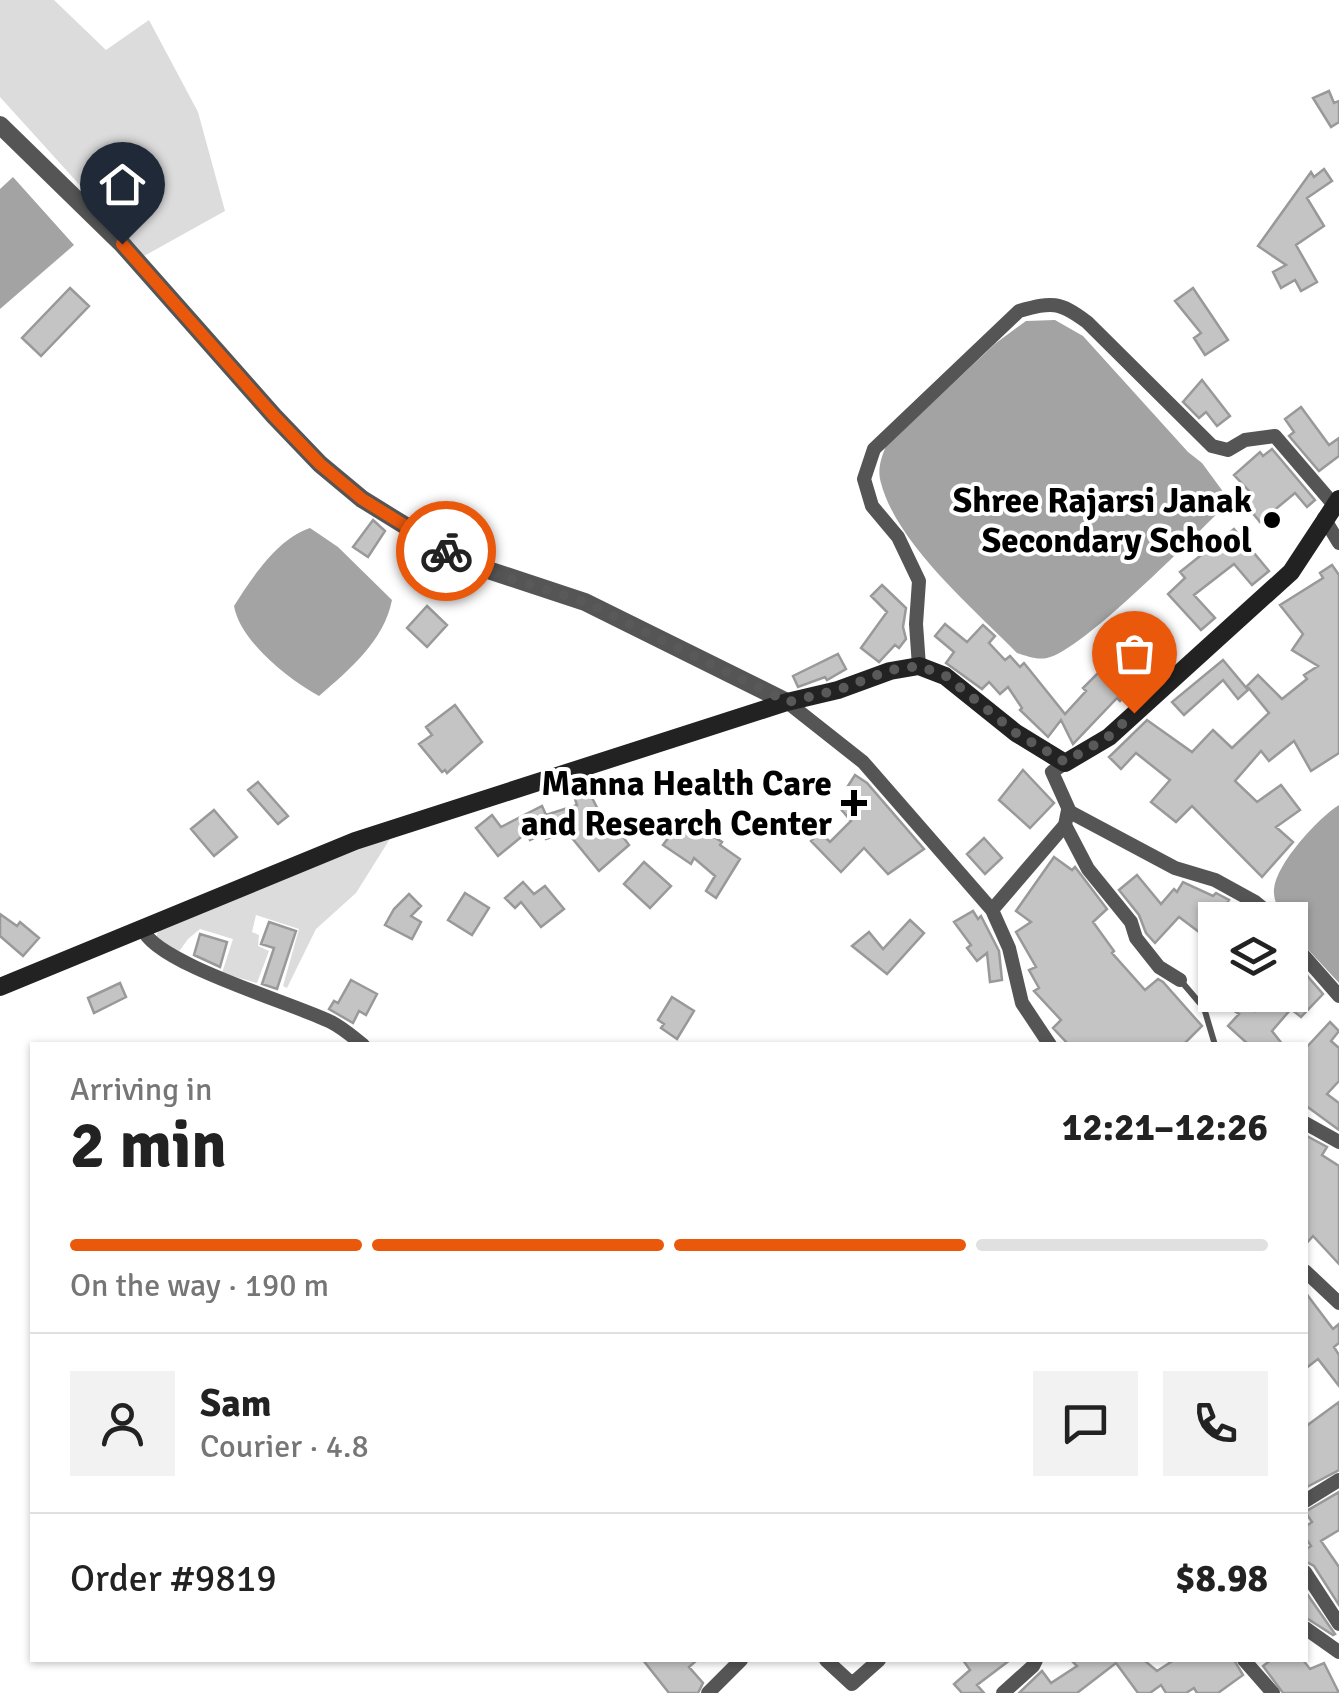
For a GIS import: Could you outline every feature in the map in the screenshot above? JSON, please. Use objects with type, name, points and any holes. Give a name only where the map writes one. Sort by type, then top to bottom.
[{"type":"main road","points":[[0,988],[356,841],[788,702],[838,690],[890,670],[919,666],[946,676],[1016,733],[1065,762],[1108,737],[1291,572],[1332,508]]},
{"type":"street","points":[[0,125],[122,244],[320,464],[362,499],[464,562],[585,602],[788,702],[863,762],[992,910],[1009,948],[1022,1004],[1048,1042]]},
{"type":"street","points":[[919,666],[919,581],[898,537],[872,506],[864,479],[874,449],[1019,311],[1047,303],[1065,306],[1087,322],[1212,446],[1228,450],[1245,440],[1275,436],[1332,508],[1339,542]]},
{"type":"street","points":[[1065,762],[1052,772],[1088,869],[1131,922],[1136,938],[1158,967],[1180,980]]},
{"type":"street","points":[[992,910],[1066,818]]},
{"type":"street","points":[[1066,818],[1175,868],[1214,880],[1254,902]]},
{"type":"street","points":[[143,929],[146,938],[176,958],[335,1024],[359,1042]]},
{"type":"street","points":[[1308,961],[1339,996]]},
{"type":"street","points":[[1308,1125],[1339,1142]]},
{"type":"street","points":[[1308,1274],[1339,1303]]},
{"type":"street","points":[[1308,1499],[1339,1480]]},
{"type":"street","points":[[1308,1577],[1339,1624]]},
{"type":"street","points":[[1308,1630],[1338,1646]]},
{"type":"street","points":[[708,1693],[739,1662]]},
{"type":"street","points":[[828,1662],[852,1684],[877,1662]]},
{"type":"street","points":[[1003,1693],[1035,1662]]},
{"type":"street","points":[[1246,1662],[1273,1693]]},
{"type":"lane","points":[[1180,980],[1204,1008],[1214,1042]]},
{"type":"shaded area","points":[[0,0],[54,0],[106,50],[149,20],[198,112],[225,211],[144,256],[0,97]]},
{"type":"shaded area","points":[[13,177],[74,245],[0,309],[0,189]]},
{"type":"shaded area","points":[[1055,320],[1083,336],[1202,463],[1230,501],[1086,635],[1064,651],[1039,658],[1017,653],[919,552],[890,506],[880,469],[886,446],[996,343],[1026,321]]},
{"type":"shaded area","points":[[310,528],[338,547],[392,600],[374,641],[319,696],[293,680],[255,645],[234,606],[276,550]]},
{"type":"shaded area","points":[[1339,805],[1339,983],[1308,949],[1308,902],[1276,902],[1274,893],[1290,855]]},
{"type":"shaded area","points":[[393,834],[356,893],[316,929],[287,988],[283,986],[299,929],[256,915],[252,932],[259,935],[258,946],[269,951],[257,983],[222,973],[233,939],[200,929],[173,960],[155,948],[158,929]]},
{"type":"building","points":[[1329,91],[1334,103],[1339,101],[1339,122],[1331,127],[1313,98]]},
{"type":"building","points":[[1324,169],[1332,181],[1307,198],[1324,226],[1296,245],[1317,282],[1301,291],[1295,280],[1281,288],[1273,272],[1286,265],[1258,246],[1311,172],[1314,177]]},
{"type":"building","points":[[70,288],[89,306],[41,356],[22,338]]},
{"type":"building","points":[[1193,288],[1228,340],[1205,355],[1194,338],[1201,333],[1175,301]]},
{"type":"building","points":[[1202,380],[1230,416],[1217,426],[1206,412],[1199,418],[1183,402]]},
{"type":"building","points":[[1301,407],[1329,445],[1339,438],[1339,456],[1319,471],[1289,436],[1294,432],[1285,419]]},
{"type":"building","points":[[1272,449],[1315,500],[1307,507],[1295,493],[1260,522],[1242,500],[1251,493],[1234,475],[1260,452],[1263,456]]},
{"type":"building","points":[[373,520],[385,531],[368,557],[353,547]]},
{"type":"building","points":[[1234,529],[1269,571],[1252,585],[1234,564],[1194,595],[1215,618],[1201,630],[1168,594],[1185,578],[1180,572]]},
{"type":"building","points":[[1332,565],[1339,575],[1339,753],[1311,771],[1294,741],[1269,761],[1261,751],[1235,781],[1257,802],[1281,785],[1300,810],[1276,827],[1293,842],[1262,877],[1192,806],[1176,822],[1151,802],[1170,780],[1136,753],[1121,769],[1109,757],[1147,720],[1192,752],[1213,730],[1232,748],[1269,713],[1247,686],[1258,675],[1282,699],[1318,666],[1292,650],[1303,634],[1280,605],[1323,578],[1320,573]]},
{"type":"building","points":[[882,585],[906,608],[906,639],[879,662],[861,648],[887,612],[871,596]]},
{"type":"building","points":[[427,606],[447,625],[427,647],[407,628]]},
{"type":"building","points":[[945,624],[967,642],[983,625],[995,636],[989,643],[1005,660],[1010,656],[1020,667],[1024,663],[1065,714],[1086,691],[1083,688],[1119,652],[1127,659],[1137,648],[1155,663],[1073,744],[1061,720],[1048,737],[1020,710],[1008,687],[1000,694],[989,682],[982,689],[946,663],[954,652],[935,636]]},
{"type":"building","points":[[838,654],[846,669],[827,680],[825,677],[798,687],[793,676]]},
{"type":"building","points":[[1223,660],[1248,690],[1238,699],[1223,680],[1184,715],[1172,702]]},
{"type":"building","points":[[455,705],[482,742],[447,773],[419,744],[432,735],[426,727]]},
{"type":"building","points":[[1023,770],[1054,803],[1030,828],[999,800]]},
{"type":"building","points":[[855,775],[867,783],[924,849],[888,874],[864,848],[841,872],[811,841],[820,832],[830,842],[851,821],[839,807],[857,792],[848,786]]},
{"type":"building","points":[[258,782],[288,816],[278,824],[248,790]]},
{"type":"building","points":[[588,790],[607,827],[612,822],[629,845],[599,871],[567,832],[546,839],[544,833],[530,840],[526,833],[498,856],[476,828],[492,815],[501,827],[542,806],[546,815],[577,805],[574,796]]},
{"type":"building","points":[[214,810],[237,837],[214,856],[191,829]]},
{"type":"building","points":[[683,818],[722,842],[720,845],[740,859],[716,898],[706,891],[715,876],[694,858],[691,864],[663,845]]},
{"type":"building","points":[[984,838],[1002,858],[985,874],[967,854]]},
{"type":"building","points":[[1054,857],[1072,870],[1075,867],[1107,909],[1093,922],[1112,953],[1145,990],[1158,979],[1163,982],[1202,1026],[1186,1042],[1066,1042],[1053,1028],[1061,1020],[1034,991],[1039,988],[1029,970],[1036,967],[1016,932],[1031,922],[1016,911]]},
{"type":"building","points":[[644,862],[671,886],[650,908],[624,884]]},
{"type":"building","points":[[1137,875],[1161,904],[1183,882],[1229,900],[1198,902],[1198,931],[1179,917],[1155,943],[1119,890]]},
{"type":"building","points":[[523,882],[534,894],[545,886],[564,909],[541,927],[521,902],[515,908],[505,898]]},
{"type":"building","points":[[465,893],[489,908],[472,935],[448,920]]},
{"type":"building","points":[[409,894],[421,906],[411,916],[421,922],[412,939],[385,925]]},
{"type":"building","points":[[973,911],[978,919],[981,916],[999,951],[1002,980],[990,982],[987,953],[977,961],[954,922]]},
{"type":"building","points":[[0,914],[17,926],[20,922],[39,938],[23,956],[0,936]]},
{"type":"building","points":[[910,920],[924,933],[887,974],[852,946],[869,932],[883,949]]},
{"type":"building","points":[[269,922],[296,931],[277,989],[262,984],[274,948],[261,944]]},
{"type":"building","points":[[200,934],[227,942],[220,967],[194,955]]},
{"type":"building","points":[[1308,977],[1323,994],[1308,1010]]},
{"type":"building","points":[[351,980],[377,994],[366,1015],[359,1011],[353,1023],[329,1009],[334,1001],[338,1003]]},
{"type":"building","points":[[120,983],[126,997],[94,1013],[88,998]]},
{"type":"building","points":[[672,997],[694,1011],[677,1039],[661,1028],[664,1024],[658,1020]]},
{"type":"building","points":[[1236,1012],[1288,1012],[1272,1031],[1281,1042],[1246,1042],[1228,1026],[1239,1014]]},
{"type":"building","points":[[1330,1022],[1339,1031],[1331,1041],[1339,1048],[1339,1081],[1327,1094],[1339,1103],[1339,1130],[1308,1107],[1308,1046]]},
{"type":"building","points":[[1308,1137],[1327,1147],[1322,1155],[1339,1166],[1339,1264],[1313,1236],[1308,1242]]},
{"type":"building","points":[[1308,1296],[1333,1329],[1339,1324],[1339,1343],[1334,1347],[1339,1355],[1339,1386],[1318,1359],[1308,1367]]},
{"type":"building","points":[[1339,1402],[1339,1470],[1308,1486],[1308,1425]]},
{"type":"building","points":[[1339,1492],[1339,1530],[1321,1541],[1339,1567],[1339,1605],[1308,1563],[1308,1525],[1312,1522],[1308,1510]]},
{"type":"building","points":[[1308,1595],[1335,1634],[1308,1619]]},
{"type":"building","points":[[645,1662],[695,1662],[689,1667],[703,1683],[698,1693],[669,1693]]},
{"type":"building","points":[[964,1662],[1007,1662],[977,1685],[984,1693],[962,1693],[954,1684],[970,1670]]},
{"type":"building","points":[[1073,1662],[1146,1662],[1157,1671],[1171,1662],[1235,1662],[1243,1675],[1218,1693],[1197,1693],[1194,1688],[1186,1693],[1166,1693],[1161,1685],[1150,1693],[1138,1693],[1116,1663],[1077,1693],[1019,1693],[1042,1671],[1051,1683],[1077,1666]]},
{"type":"building","points":[[1268,1662],[1305,1662],[1310,1669],[1324,1663],[1339,1693],[1283,1693],[1263,1666]]},
{"type":"way so far","points":[[446,551],[502,576],[585,602],[788,702],[838,690],[890,670],[919,666],[946,676],[1016,733],[1065,762],[1108,737],[1134,713]]},
{"type":"place","name":"Shree Rajarsi Janak Secondary School","points":[[1272,520]]},
{"type":"place","name":"Manna Health Care and Research Center","points":[[854,803]]},
{"type":"route","points":[[122,244],[320,464],[362,499],[446,551]]}]
